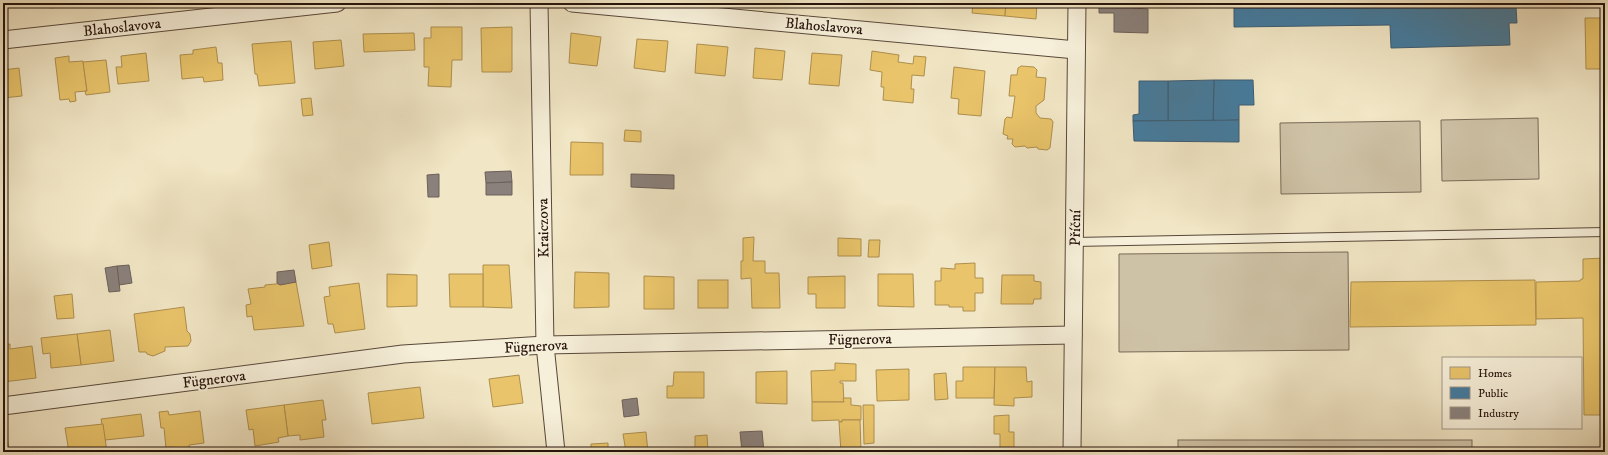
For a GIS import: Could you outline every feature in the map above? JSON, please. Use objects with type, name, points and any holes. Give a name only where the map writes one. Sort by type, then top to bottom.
[{"type":"street","name":"Blahoslavova","points":[[3,40],[337,3]]},
{"type":"street","name":"Kraiczova","points":[[539,3],[545,345],[556,452]]},
{"type":"street","name":"Blahoslavova","points":[[572,3],[1076,50]]},
{"type":"street","name":"Příční","points":[[1072,452],[1077,3]]},
{"type":"street","name":"Fügnerova","points":[[3,406],[404,354],[545,345],[1073,335]]},
{"type":"lane","points":[[1074,242],[1605,232]]},
{"type":"shaded area","points":[[1538,118],[1539,179],[1442,181],[1441,120]]},
{"type":"shaded area","points":[[1420,121],[1421,192],[1281,194],[1280,123]]},
{"type":"shaded area","points":[[1348,252],[1349,350],[1119,352],[1119,254]]},
{"type":"shaded area","points":[[1178,440],[1472,440],[1472,452],[1178,452]]},
{"type":"building: Homes","points":[[50,3],[79,3],[80,5],[50,8]]},
{"type":"building: Homes","points":[[895,3],[918,3],[918,5]]},
{"type":"building: Homes","points":[[973,3],[1006,3],[1005,16],[972,13]]},
{"type":"building: Homes","points":[[1006,3],[1037,3],[1036,19],[1005,16]]},
{"type":"building: Homes","points":[[1585,18],[1605,18],[1605,69],[1586,69]]},
{"type":"building: Homes","points":[[431,27],[462,27],[462,60],[452,60],[451,87],[428,86],[429,67],[424,67],[424,38],[431,38]]},
{"type":"building: Homes","points":[[512,27],[511,72],[482,72],[481,28]]},
{"type":"building: Homes","points":[[414,33],[415,50],[364,52],[363,34]]},
{"type":"building: Homes","points":[[571,33],[601,37],[597,66],[569,63]]},
{"type":"building: Homes","points":[[637,39],[668,41],[665,72],[634,68]]},
{"type":"building: Homes","points":[[341,40],[344,66],[315,69],[313,42]]},
{"type":"building: Homes","points":[[291,41],[295,83],[259,86],[257,74],[255,74],[252,44]]},
{"type":"building: Homes","points":[[697,44],[728,47],[725,76],[695,73]]},
{"type":"building: Homes","points":[[216,47],[218,63],[222,63],[223,80],[204,82],[203,77],[182,79],[180,55],[193,54],[193,50]]},
{"type":"building: Homes","points":[[755,48],[785,51],[782,80],[753,78]]},
{"type":"building: Homes","points":[[872,51],[899,55],[898,62],[913,64],[914,56],[926,57],[924,76],[912,75],[911,89],[914,89],[913,103],[883,100],[884,87],[881,87],[882,72],[870,70]]},
{"type":"building: Homes","points":[[146,53],[149,81],[118,84],[116,67],[122,67],[121,56]]},
{"type":"building: Homes","points":[[812,53],[842,55],[839,86],[809,84]]},
{"type":"building: Homes","points":[[69,56],[69,62],[83,61],[87,91],[75,92],[76,101],[70,102],[69,99],[60,100],[55,58]]},
{"type":"building: Homes","points":[[106,60],[110,92],[86,95],[85,91],[87,91],[83,62]]},
{"type":"building: Homes","points":[[1021,66],[1034,67],[1037,70],[1036,77],[1046,78],[1044,100],[1036,106],[1036,113],[1040,118],[1051,119],[1053,122],[1050,148],[1047,150],[1038,149],[1037,147],[1015,147],[1012,144],[1013,139],[1007,139],[1008,136],[1003,134],[1005,119],[1007,117],[1012,118],[1015,96],[1009,96],[1011,75],[1017,75],[1018,68]]},
{"type":"building: Homes","points":[[954,67],[985,71],[981,116],[958,114],[959,99],[951,98]]},
{"type":"building: Homes","points":[[19,68],[22,96],[3,98],[3,70]]},
{"type":"building: Homes","points":[[311,98],[313,115],[303,116],[301,99]]},
{"type":"building: Homes","points":[[625,130],[641,131],[641,142],[624,141]]},
{"type":"building: Homes","points":[[571,142],[603,143],[603,175],[570,175]]},
{"type":"building: Homes","points":[[754,237],[753,261],[765,261],[765,273],[779,273],[780,308],[752,308],[751,278],[741,279],[743,238]]},
{"type":"building: Homes","points":[[838,238],[861,239],[861,256],[838,256]]},
{"type":"building: Homes","points":[[869,240],[880,240],[879,257],[868,257]]},
{"type":"building: Homes","points":[[329,242],[332,266],[312,269],[309,245]]},
{"type":"building: Homes","points":[[1605,258],[1605,415],[1584,415],[1583,318],[1536,319],[1536,282],[1580,281],[1583,279],[1583,259]]},
{"type":"building: Homes","points":[[975,263],[975,278],[983,278],[983,293],[975,293],[975,311],[963,311],[963,307],[935,305],[935,281],[941,281],[941,268],[955,269],[955,264]]},
{"type":"building: Homes","points":[[483,265],[509,265],[512,308],[483,307]]},
{"type":"building: Homes","points":[[575,272],[609,273],[609,307],[574,308]]},
{"type":"building: Homes","points":[[387,274],[417,275],[417,306],[387,307]]},
{"type":"building: Homes","points":[[449,274],[483,274],[483,307],[450,307]]},
{"type":"building: Homes","points":[[878,274],[913,274],[914,307],[878,306]]},
{"type":"building: Homes","points":[[1002,275],[1034,275],[1034,281],[1041,282],[1041,299],[1034,299],[1033,304],[1001,304]]},
{"type":"building: Homes","points":[[644,276],[674,277],[674,309],[644,309]]},
{"type":"building: Homes","points":[[845,276],[845,308],[816,308],[816,294],[808,294],[808,277]]},
{"type":"building: Homes","points":[[698,280],[728,280],[728,308],[698,308]]},
{"type":"building: Homes","points":[[1535,280],[1536,325],[1350,327],[1351,282]]},
{"type":"building: Homes","points":[[296,282],[304,326],[254,330],[252,316],[247,317],[246,305],[251,304],[248,289],[265,287],[265,285]]},
{"type":"building: Homes","points":[[359,283],[365,329],[335,333],[333,324],[328,324],[324,297],[330,296],[329,287]]},
{"type":"building: Homes","points":[[72,294],[74,318],[57,319],[54,296]]},
{"type":"building: Homes","points":[[184,307],[187,331],[190,334],[191,341],[188,346],[165,347],[165,351],[153,356],[147,354],[146,352],[139,352],[134,314]]},
{"type":"building: Homes","points":[[110,330],[114,361],[81,365],[77,334]]},
{"type":"building: Homes","points":[[77,334],[81,365],[51,368],[50,353],[43,354],[41,338]]},
{"type":"building: Homes","points":[[10,344],[10,349],[32,346],[36,378],[3,382],[3,345]]},
{"type":"building: Homes","points":[[835,363],[856,364],[856,381],[840,381],[840,383],[843,383],[844,402],[812,402],[811,371],[835,370]]},
{"type":"building: Homes","points":[[963,367],[995,367],[994,398],[956,398],[956,381],[963,381]]},
{"type":"building: Homes","points":[[995,367],[1026,367],[1027,382],[1032,381],[1032,397],[1014,398],[1014,406],[994,405]]},
{"type":"building: Homes","points":[[909,369],[909,400],[877,401],[876,370]]},
{"type":"building: Homes","points":[[787,371],[787,404],[756,403],[756,372]]},
{"type":"building: Homes","points":[[674,372],[704,372],[704,398],[667,398],[667,386],[673,386]]},
{"type":"building: Homes","points":[[946,373],[948,399],[935,400],[934,374]]},
{"type":"building: Homes","points":[[519,375],[523,403],[493,407],[489,379]]},
{"type":"building: Homes","points":[[420,387],[424,418],[372,424],[368,393]]},
{"type":"building: Homes","points":[[843,398],[851,398],[851,405],[861,406],[861,420],[842,420],[842,422],[839,422],[839,420],[812,421],[812,402],[844,402]]},
{"type":"building: Homes","points":[[323,400],[326,420],[322,420],[324,437],[300,440],[300,435],[288,436],[284,405]]},
{"type":"building: Homes","points":[[284,405],[288,436],[278,438],[279,442],[255,446],[253,429],[249,430],[246,410]]},
{"type":"building: Homes","points":[[863,405],[874,405],[874,443],[864,444]]},
{"type":"building: Homes","points":[[168,411],[169,415],[200,411],[204,443],[189,445],[190,452],[173,452],[172,447],[166,448],[164,428],[161,428],[159,412]]},
{"type":"building: Homes","points":[[141,414],[144,436],[105,440],[101,419]]},
{"type":"building: Homes","points":[[1009,415],[1009,432],[1014,432],[1014,452],[1000,452],[1000,434],[994,434],[994,416]]},
{"type":"building: Homes","points":[[842,420],[860,420],[861,452],[841,452],[839,422],[842,422]]},
{"type":"building: Homes","points":[[103,424],[107,452],[69,452],[65,428]]},
{"type":"building: Homes","points":[[646,432],[648,452],[626,452],[623,434]]},
{"type":"building: Homes","points":[[707,435],[708,451],[710,452],[693,452],[695,451],[695,436]]},
{"type":"building: Homes","points":[[3,436],[7,436],[9,452],[3,452]]},
{"type":"building: Homes","points":[[608,443],[608,452],[580,452],[591,450],[591,444]]},
{"type":"building: Public","points":[[1234,3],[1509,3],[1509,7],[1516,7],[1517,23],[1509,23],[1510,45],[1391,48],[1390,25],[1234,27]]},
{"type":"building: Public","points":[[1214,80],[1253,80],[1254,105],[1239,105],[1239,120],[1213,121]]},
{"type":"building: Public","points":[[1214,80],[1213,121],[1168,121],[1168,81]]},
{"type":"building: Public","points":[[1139,81],[1168,81],[1168,121],[1133,121],[1133,115],[1139,114]]},
{"type":"building: Public","points":[[1239,120],[1239,142],[1134,141],[1133,121]]},
{"type":"building: Industry","points":[[1099,3],[1133,3],[1133,8],[1148,9],[1148,33],[1114,32],[1114,13],[1099,13]]},
{"type":"building: Industry","points":[[511,171],[512,182],[486,183],[485,172]]},
{"type":"building: Industry","points":[[439,174],[439,197],[428,197],[427,175]]},
{"type":"building: Industry","points":[[631,174],[674,175],[674,189],[631,187]]},
{"type":"building: Industry","points":[[512,182],[512,195],[486,195],[486,183]]},
{"type":"building: Industry","points":[[129,265],[132,283],[119,285],[117,266]]},
{"type":"building: Industry","points":[[117,266],[120,291],[109,292],[105,268]]},
{"type":"building: Industry","points":[[294,270],[296,282],[280,285],[277,283],[277,272]]},
{"type":"building: Industry","points":[[637,398],[639,415],[624,417],[622,400]]},
{"type":"building: Industry","points":[[762,431],[764,452],[742,452],[740,432]]}]
